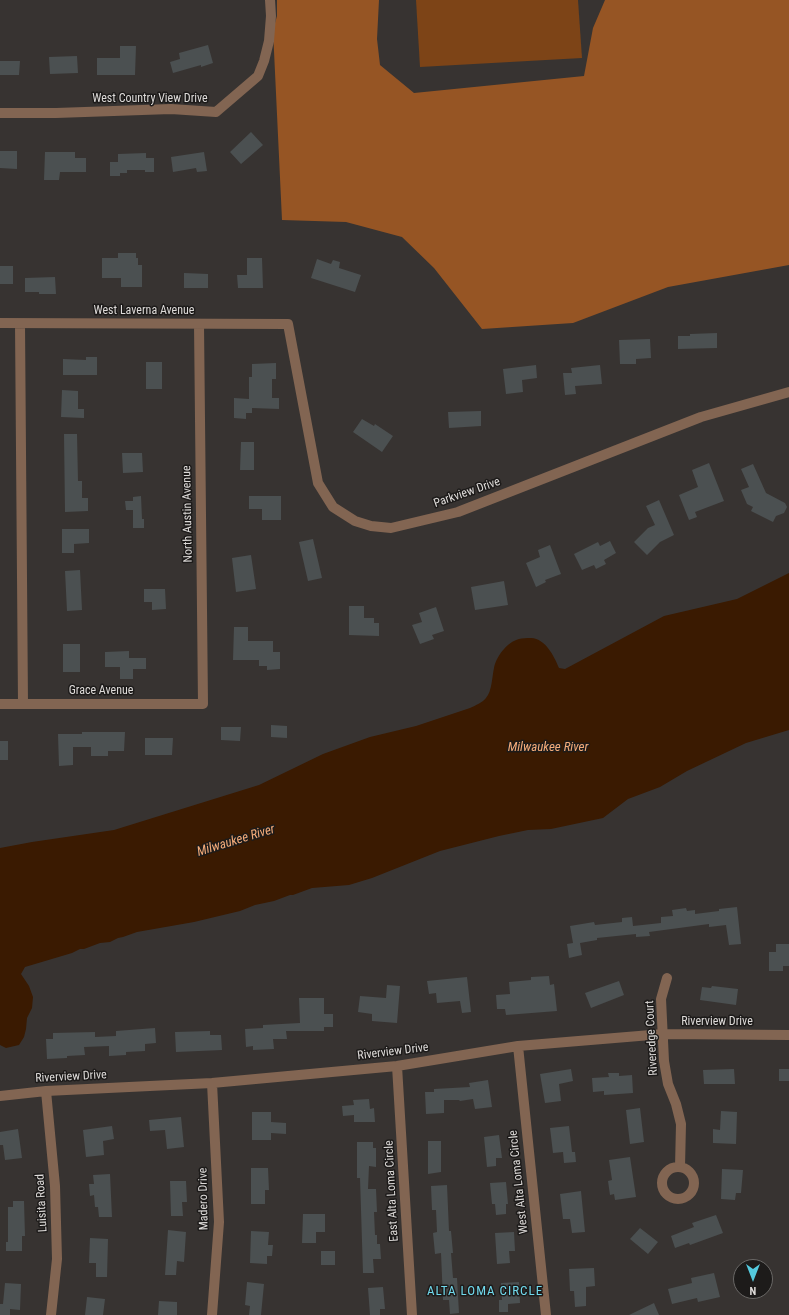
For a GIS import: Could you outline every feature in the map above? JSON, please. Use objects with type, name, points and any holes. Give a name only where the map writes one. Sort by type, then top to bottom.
[{"type":"street","name":"West Country View Drive","points":[[0,113],[171,110],[216,112],[258,76],[270,41],[270,0]]},
{"type":"street","name":"West Laverna Avenue","points":[[0,323],[288,324]]},
{"type":"street","points":[[20,324],[23,704]]},
{"type":"street","name":"North Austin Avenue","points":[[199,324],[203,704]]},
{"type":"street","name":"Parkview Drive","points":[[288,324],[318,483],[332,507],[355,521],[371,526],[391,528],[458,512],[700,417],[789,392]]},
{"type":"street","name":"Grace Avenue","points":[[0,704],[203,704]]},
{"type":"street","name":"Riveredge Court","points":[[667,978],[661,999],[662,1034],[664,1061],[668,1084],[676,1104],[681,1124],[680,1167]]},
{"type":"street","name":"Riverview Drive","points":[[0,1096],[46,1090],[212,1083],[398,1066],[518,1046],[662,1034],[789,1035]]},
{"type":"street","name":"West Alta Loma Circle","points":[[518,1046],[546,1315]]},
{"type":"street","name":"East Alta Loma Circle","points":[[398,1066],[412,1315]]},
{"type":"street","name":"Madero Drive","points":[[212,1083],[219,1222],[212,1315]]},
{"type":"street","name":"Luisita Road","points":[[46,1090],[55,1186],[57,1259],[50,1315]]},
{"type":"shaded area","points":[[277,0],[379,0],[377,39],[380,65],[414,93],[584,76],[593,28],[605,0],[789,0],[789,265],[668,287],[573,323],[482,329],[434,268],[402,237],[346,222],[282,220],[273,30],[277,16]]},
{"type":"shaded area","points":[[416,0],[578,0],[582,58],[420,67]]},
{"type":"water","name":"Milwaukee River","points":[[789,573],[789,730],[746,743],[687,771],[660,787],[628,799],[603,818],[551,829],[528,830],[440,851],[372,878],[349,885],[312,888],[240,911],[194,922],[137,932],[110,942],[100,943],[25,967],[21,974],[29,986],[33,997],[32,1008],[27,1018],[24,1037],[19,1045],[6,1048],[0,1045],[0,848],[114,830],[259,785],[323,754],[370,737],[416,726],[470,708],[481,703],[486,698],[491,688],[497,659],[510,643],[519,639],[531,638],[541,641],[552,653],[559,668],[565,669],[664,616],[737,599]]},
{"type":"building","points":[[208,45],[213,63],[173,73],[170,62],[180,59],[179,53]]},
{"type":"building","points":[[120,46],[136,46],[135,75],[97,75],[97,58],[120,58]]},
{"type":"building","points":[[77,56],[78,73],[50,74],[49,57]]},
{"type":"building","points":[[0,61],[20,61],[19,75],[0,75]]},
{"type":"building","points":[[251,132],[263,145],[241,164],[230,152]]},
{"type":"building","points":[[0,151],[17,151],[17,169],[0,168]]},
{"type":"building","points":[[45,152],[75,152],[75,158],[86,158],[86,172],[60,172],[59,180],[44,180]]},
{"type":"building","points":[[204,152],[207,171],[197,172],[196,168],[173,172],[171,157]]},
{"type":"building","points":[[146,153],[146,158],[154,158],[154,172],[145,172],[145,170],[127,170],[127,173],[120,173],[120,176],[110,176],[110,162],[118,162],[118,154]]},
{"type":"building","points":[[118,253],[136,253],[138,265],[142,265],[142,287],[121,287],[121,278],[102,278],[102,258],[118,258]]},
{"type":"building","points":[[247,258],[262,258],[263,288],[238,288],[237,275],[247,275]]},
{"type":"building","points":[[317,259],[331,264],[333,260],[340,262],[339,268],[361,275],[355,292],[311,278]]},
{"type":"building","points":[[0,266],[13,266],[13,284],[0,284]]},
{"type":"building","points":[[184,273],[208,274],[208,288],[184,288]]},
{"type":"building","points":[[55,277],[56,294],[25,292],[25,278]]},
{"type":"building","points":[[717,333],[717,348],[678,349],[678,336]]},
{"type":"building","points":[[650,339],[651,358],[636,359],[636,364],[620,364],[619,340]]},
{"type":"building","points":[[86,357],[97,357],[97,375],[63,375],[63,359],[86,360]]},
{"type":"building","points":[[146,362],[162,362],[162,389],[146,389]]},
{"type":"building","points":[[276,363],[276,379],[272,379],[272,398],[279,398],[279,409],[252,408],[252,413],[246,413],[246,419],[234,418],[234,398],[249,399],[249,377],[252,377],[252,364]]},
{"type":"building","points":[[536,365],[537,378],[522,380],[523,392],[506,394],[503,369]]},
{"type":"building","points":[[600,365],[602,384],[575,386],[576,394],[565,395],[563,373],[572,373],[571,368]]},
{"type":"building","points":[[62,390],[78,391],[78,409],[84,409],[84,418],[61,417]]},
{"type":"building","points":[[481,411],[481,426],[449,428],[448,412]]},
{"type":"building","points":[[362,419],[374,426],[375,424],[393,436],[382,452],[353,432]]},
{"type":"building","points":[[64,434],[77,434],[78,481],[82,481],[82,498],[88,498],[88,511],[65,512]]},
{"type":"building","points":[[241,442],[254,442],[254,470],[240,470]]},
{"type":"building","points":[[122,453],[142,453],[143,472],[123,473]]},
{"type":"building","points":[[709,463],[724,501],[695,512],[697,517],[689,520],[679,495],[698,487],[692,470]]},
{"type":"building","points":[[753,464],[766,493],[785,503],[787,507],[784,513],[776,516],[773,522],[751,511],[753,507],[747,504],[741,490],[749,487],[741,469]]},
{"type":"building","points":[[141,496],[144,528],[133,528],[133,510],[126,510],[125,501],[133,501],[133,497]]},
{"type":"building","points":[[249,496],[281,496],[281,520],[262,520],[262,509],[249,509]]},
{"type":"building","points":[[659,500],[674,535],[660,542],[647,555],[634,542],[648,528],[655,525],[646,506]]},
{"type":"building","points":[[62,529],[89,529],[89,543],[74,544],[74,553],[62,553]]},
{"type":"building","points":[[313,539],[322,578],[308,581],[299,542]]},
{"type":"building","points":[[610,541],[616,553],[604,560],[606,564],[596,569],[594,565],[582,570],[574,554],[598,542],[600,546]]},
{"type":"building","points":[[550,545],[561,574],[545,580],[546,582],[536,587],[526,563],[540,557],[538,550]]},
{"type":"building","points":[[251,555],[256,589],[236,592],[232,558]]},
{"type":"building","points":[[80,570],[82,610],[67,611],[65,571]]},
{"type":"building","points":[[504,581],[508,605],[475,610],[471,587]]},
{"type":"building","points":[[144,589],[165,589],[166,609],[152,610],[152,602],[144,602]]},
{"type":"building","points":[[349,606],[364,606],[364,618],[374,618],[374,623],[379,623],[379,636],[349,635]]},
{"type":"building","points":[[436,607],[444,631],[432,635],[434,639],[420,644],[412,625],[422,622],[419,613]]},
{"type":"building","points":[[234,627],[248,627],[248,641],[273,641],[273,652],[280,652],[280,669],[267,670],[267,666],[259,666],[259,660],[233,660]]},
{"type":"building","points":[[63,644],[80,644],[80,672],[63,672]]},
{"type":"building","points":[[129,651],[129,658],[146,658],[146,669],[133,669],[133,679],[120,679],[120,667],[105,667],[105,652]]},
{"type":"building","points":[[271,725],[287,726],[287,738],[271,737]]},
{"type":"building","points":[[221,727],[241,727],[240,741],[221,740]]},
{"type":"building","points":[[82,732],[125,732],[124,751],[108,751],[108,756],[91,756],[91,747],[73,747],[73,765],[59,766],[58,734],[82,734]]},
{"type":"building","points":[[145,738],[173,738],[172,755],[145,755]]},
{"type":"building","points":[[0,741],[8,741],[8,760],[0,760]]},
{"type":"building","points":[[737,907],[741,944],[729,945],[726,925],[709,927],[709,924],[649,932],[650,936],[636,937],[636,934],[597,938],[597,940],[580,943],[582,955],[569,958],[567,944],[573,943],[570,926],[594,922],[595,925],[622,922],[622,918],[632,917],[633,926],[661,923],[661,917],[673,916],[672,910],[686,908],[687,911],[695,910],[695,914]]},
{"type":"building","points":[[776,944],[789,944],[789,966],[783,966],[783,971],[769,971],[769,952],[776,952]]},
{"type":"building","points":[[549,976],[550,985],[554,984],[557,1011],[506,1015],[505,1009],[497,1009],[496,995],[510,994],[509,982],[531,980],[531,977]]},
{"type":"building","points":[[467,977],[471,1012],[462,1013],[460,1001],[437,1003],[436,993],[429,994],[427,981]]},
{"type":"building","points":[[619,981],[624,995],[591,1008],[585,993]]},
{"type":"building","points":[[387,985],[400,986],[397,1023],[372,1021],[372,1014],[358,1012],[360,996],[386,998]]},
{"type":"building","points":[[712,986],[738,989],[736,1005],[700,1000],[702,987],[711,988]]},
{"type":"building","points":[[299,998],[324,998],[324,1014],[333,1014],[333,1027],[324,1027],[324,1031],[286,1031],[287,1039],[273,1039],[274,1049],[253,1050],[253,1046],[246,1047],[245,1029],[263,1028],[263,1025],[300,1023]]},
{"type":"building","points":[[155,1028],[156,1043],[145,1044],[145,1051],[126,1052],[126,1055],[109,1056],[109,1046],[84,1047],[85,1055],[47,1059],[46,1039],[53,1039],[53,1033],[95,1032],[95,1037],[116,1036],[116,1031]]},
{"type":"building","points":[[210,1031],[210,1035],[221,1035],[222,1050],[176,1052],[175,1032]]},
{"type":"building","points":[[571,1069],[573,1081],[559,1084],[561,1101],[545,1103],[540,1074]]},
{"type":"building","points":[[734,1069],[735,1084],[704,1084],[703,1070]]},
{"type":"building","points":[[779,1069],[789,1069],[789,1081],[779,1081]]},
{"type":"building","points":[[608,1073],[619,1073],[619,1076],[632,1075],[633,1093],[604,1095],[604,1091],[593,1092],[592,1078],[609,1077]]},
{"type":"building","points":[[488,1080],[492,1107],[475,1109],[473,1099],[460,1101],[444,1100],[444,1113],[426,1114],[425,1092],[434,1092],[434,1089],[470,1087],[469,1083]]},
{"type":"building","points":[[369,1099],[370,1109],[374,1108],[375,1122],[354,1122],[354,1115],[343,1116],[342,1106],[354,1105],[353,1100]]},
{"type":"building","points":[[640,1108],[644,1142],[630,1144],[626,1110]]},
{"type":"building","points":[[721,1111],[737,1112],[736,1144],[713,1143],[713,1129],[720,1130]]},
{"type":"building","points":[[252,1112],[271,1112],[271,1122],[286,1123],[286,1134],[271,1133],[271,1140],[252,1140]]},
{"type":"building","points":[[181,1117],[184,1147],[167,1149],[165,1130],[150,1131],[149,1120]]},
{"type":"building","points":[[112,1126],[114,1139],[103,1141],[104,1155],[86,1157],[83,1130]]},
{"type":"building","points":[[569,1126],[572,1152],[575,1152],[576,1162],[564,1163],[563,1152],[553,1153],[550,1128]]},
{"type":"building","points":[[18,1129],[22,1158],[5,1160],[3,1145],[0,1145],[0,1132]]},
{"type":"building","points":[[499,1135],[502,1158],[496,1158],[496,1166],[487,1167],[484,1137]]},
{"type":"building","points":[[428,1141],[441,1141],[441,1172],[428,1174]]},
{"type":"building","points":[[357,1142],[373,1142],[373,1148],[376,1148],[376,1167],[369,1166],[368,1189],[376,1189],[377,1212],[374,1212],[375,1235],[377,1235],[377,1244],[380,1244],[381,1259],[373,1259],[374,1273],[363,1273],[360,1178],[357,1178]]},
{"type":"building","points":[[630,1157],[636,1197],[615,1200],[614,1194],[610,1195],[608,1181],[612,1180],[609,1160]]},
{"type":"building","points":[[251,1168],[268,1168],[269,1190],[265,1190],[265,1204],[251,1204]]},
{"type":"building","points":[[722,1169],[743,1170],[741,1193],[736,1193],[735,1200],[721,1199]]},
{"type":"building","points":[[110,1174],[112,1217],[99,1217],[98,1207],[95,1207],[94,1195],[90,1196],[89,1184],[94,1184],[93,1175]]},
{"type":"building","points":[[170,1181],[186,1181],[187,1202],[182,1202],[183,1216],[171,1216]]},
{"type":"building","points":[[506,1182],[508,1204],[506,1204],[506,1214],[496,1215],[495,1204],[492,1204],[490,1183]]},
{"type":"building","points":[[447,1185],[449,1231],[451,1231],[453,1253],[451,1253],[453,1278],[457,1278],[459,1313],[450,1314],[449,1300],[443,1300],[441,1253],[435,1254],[433,1233],[437,1232],[436,1210],[432,1210],[431,1186]]},
{"type":"building","points":[[581,1191],[585,1232],[572,1233],[570,1219],[563,1219],[560,1194]]},
{"type":"building","points":[[13,1201],[24,1201],[25,1236],[22,1236],[22,1251],[6,1251],[6,1242],[8,1242],[8,1207],[13,1207]]},
{"type":"building","points":[[303,1214],[325,1214],[325,1232],[316,1232],[316,1243],[302,1243]]},
{"type":"building","points":[[716,1215],[723,1233],[690,1245],[689,1243],[675,1248],[671,1236],[694,1227],[692,1223]]},
{"type":"building","points":[[640,1228],[658,1242],[648,1254],[630,1239]]},
{"type":"building","points":[[168,1230],[186,1232],[184,1262],[177,1261],[176,1275],[165,1275]]},
{"type":"building","points":[[251,1231],[269,1232],[268,1245],[273,1245],[272,1256],[267,1256],[267,1264],[250,1263]]},
{"type":"building","points":[[514,1232],[515,1251],[509,1251],[510,1263],[497,1264],[495,1233]]},
{"type":"building","points":[[90,1238],[108,1239],[107,1277],[96,1277],[96,1263],[89,1263]]},
{"type":"building","points":[[321,1251],[335,1251],[335,1265],[321,1265]]},
{"type":"building","points":[[594,1268],[595,1286],[586,1287],[586,1306],[575,1307],[574,1291],[570,1291],[569,1269]]},
{"type":"building","points":[[714,1273],[720,1297],[698,1302],[697,1298],[672,1304],[668,1289],[692,1283],[691,1278]]},
{"type":"building","points":[[247,1282],[264,1284],[261,1315],[249,1315],[250,1306],[245,1305]]},
{"type":"building","points":[[519,1282],[520,1303],[508,1304],[508,1312],[499,1312],[499,1300],[502,1300],[501,1283]]},
{"type":"building","points":[[5,1283],[21,1284],[20,1310],[10,1309],[10,1315],[0,1315],[0,1304],[3,1304]]},
{"type":"building","points":[[383,1287],[385,1309],[380,1309],[380,1315],[370,1315],[368,1288]]},
{"type":"building","points":[[87,1297],[105,1299],[103,1315],[85,1315]]},
{"type":"building","points":[[159,1301],[177,1302],[177,1315],[158,1315]]},
{"type":"building","points":[[654,1303],[659,1315],[629,1315]]},
{"type":"district","name":"ALTA LOMA CIRCLE","points":[[485,1292]]}]
